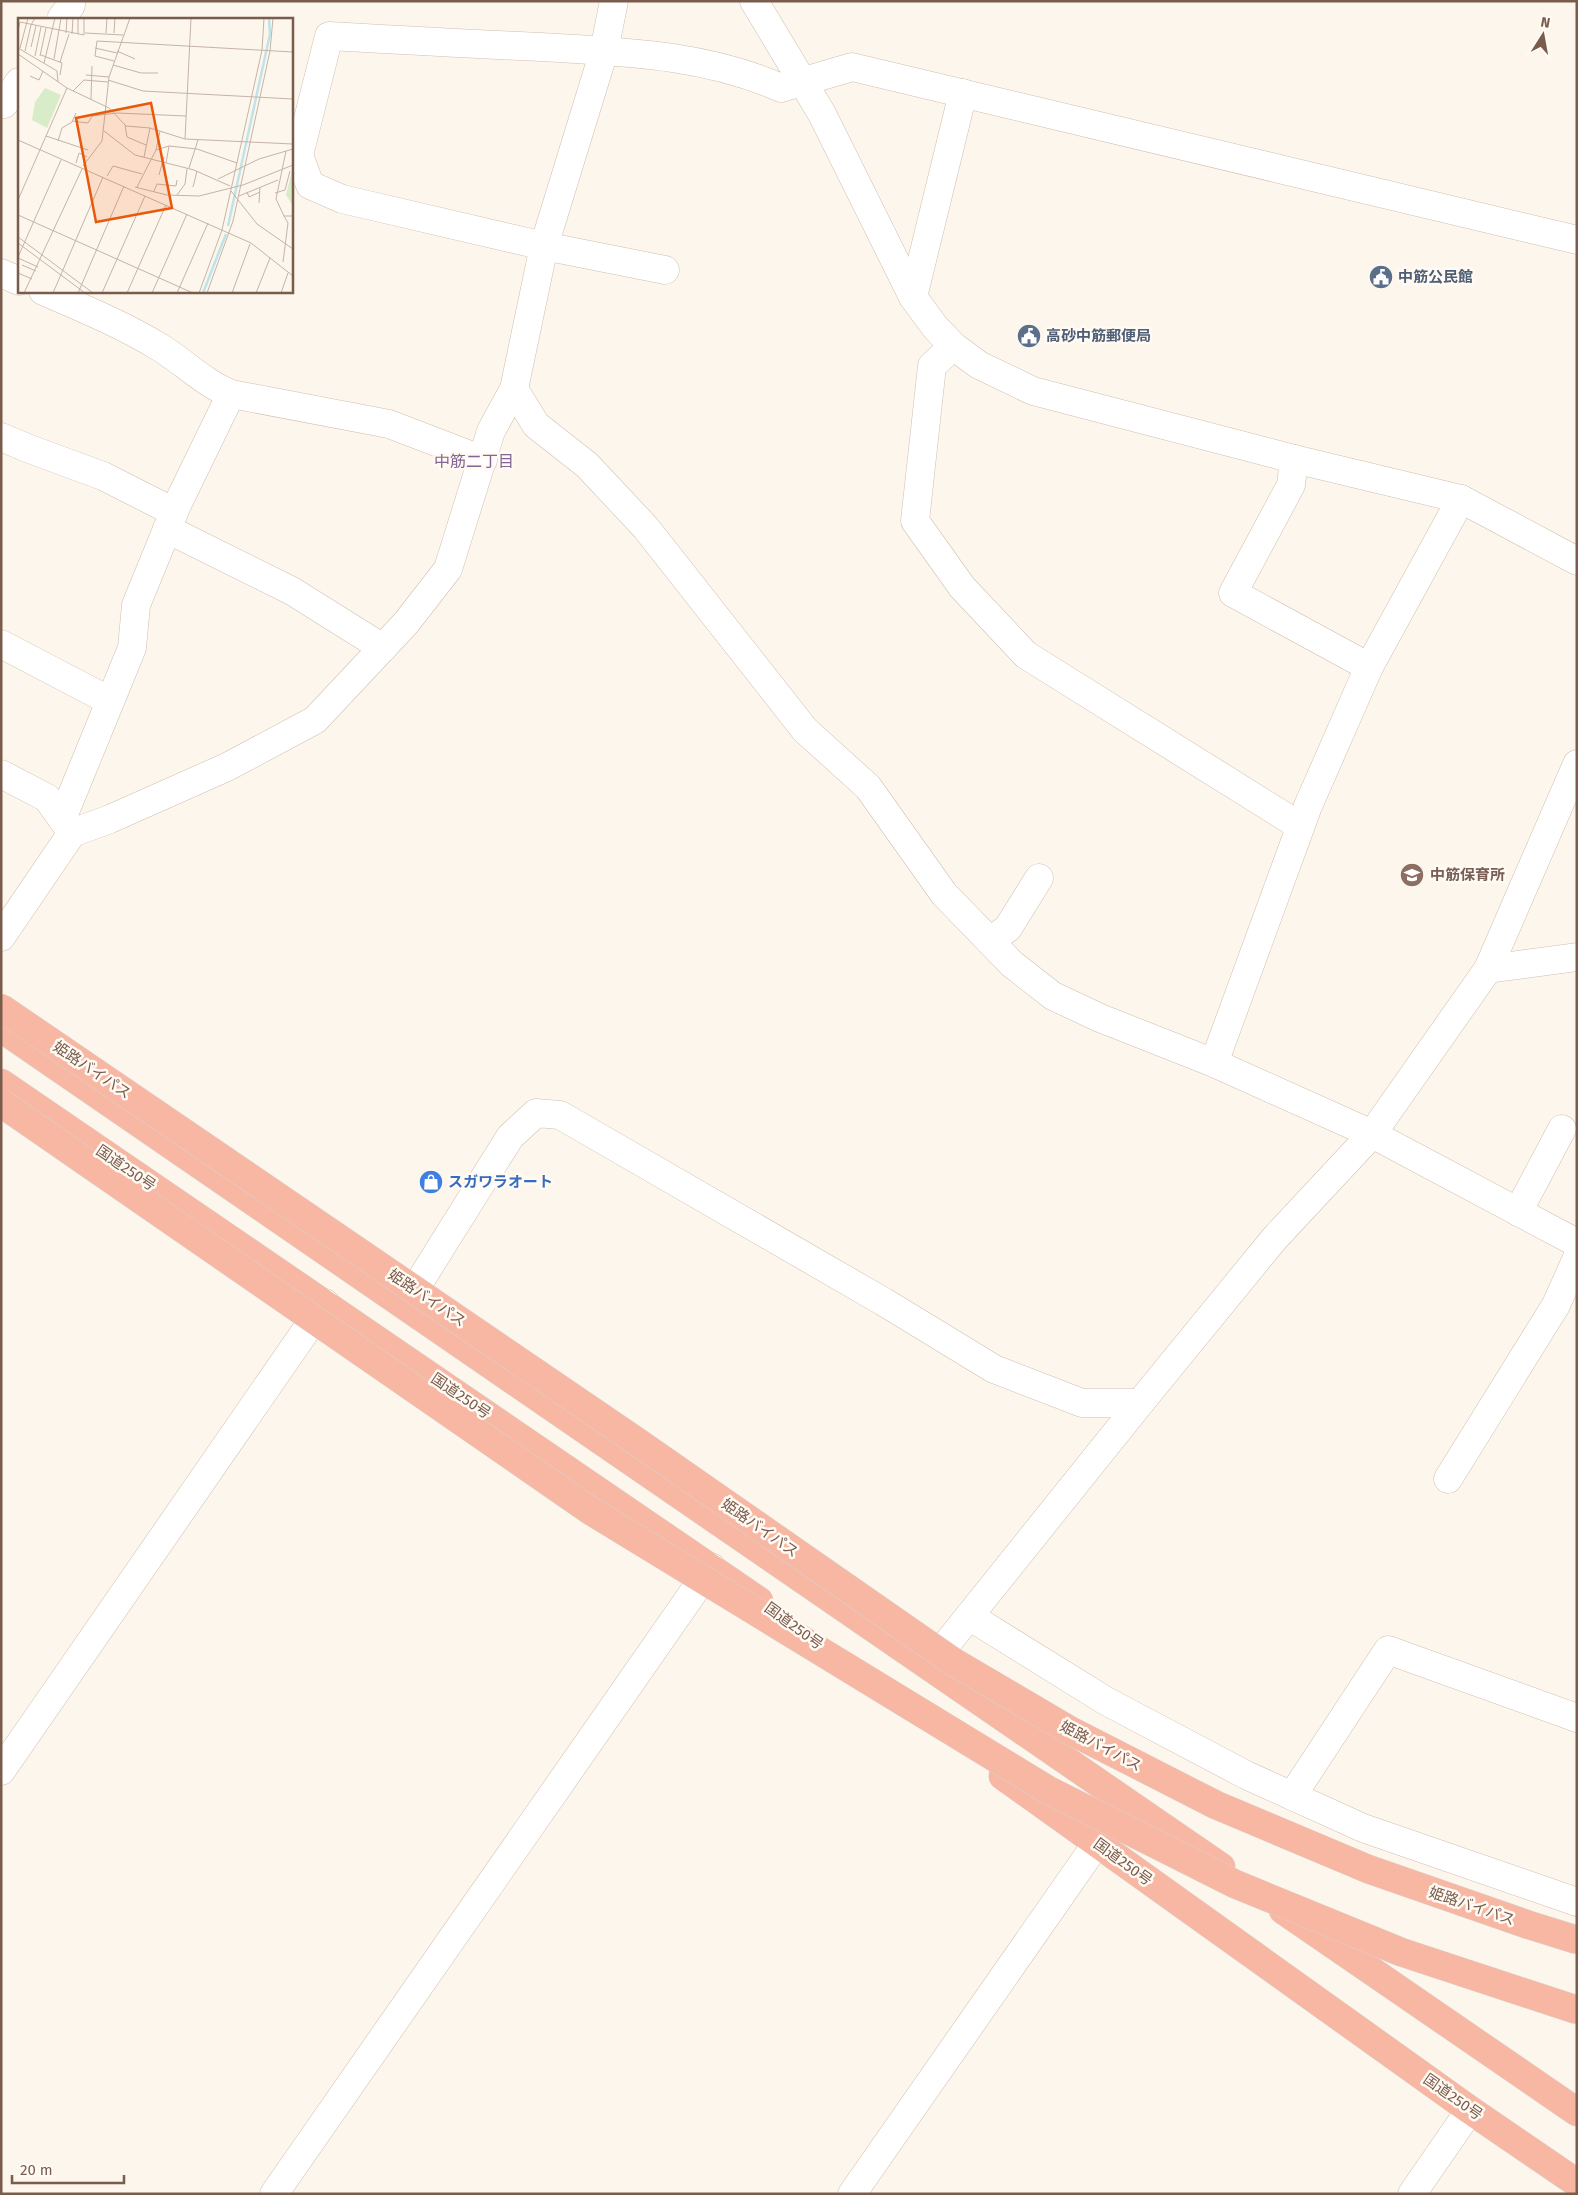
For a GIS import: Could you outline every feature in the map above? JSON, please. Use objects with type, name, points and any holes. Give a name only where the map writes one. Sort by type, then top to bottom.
[{"type":"highway","name":"姫路バイパス","points":[[1,1008],[636,1441],[952,1661],[1071,1731],[1216,1804],[1368,1869],[1529,1926],[1577,1940]]},
{"type":"highway","points":[[1,1028],[1577,2112]]},
{"type":"highway","name":"国道250号","points":[[1,1083],[711,1566],[1470,2110],[1577,2183]]},
{"type":"highway","points":[[1,1103],[591,1511],[1048,1790],[1244,1887],[1401,1952],[1577,2010]]},
{"type":"street","points":[[67,826],[186,786],[227,767],[314,720],[406,623],[448,569],[491,431],[514,389],[544,246],[604,51],[614,1]]},
{"type":"street","points":[[754,1],[822,114],[913,297],[935,327],[953,346],[979,365],[1033,391],[1294,459],[1461,499],[1577,561]]},
{"type":"street","points":[[665,270],[544,246],[342,199],[310,185],[295,156],[329,36],[653,54],[708,63],[764,80],[782,88],[852,66],[1577,240]]},
{"type":"street","points":[[8,106],[18,84]]},
{"type":"street","points":[[913,297],[963,93]]},
{"type":"street","points":[[1,273],[18,281]]},
{"type":"street","points":[[45,292],[161,348],[216,388],[231,394],[389,424],[483,460]]},
{"type":"street","points":[[953,346],[932,366],[915,521],[962,587],[1026,656],[1300,826]]},
{"type":"street","points":[[514,389],[536,425],[587,465],[646,528],[805,730],[868,787],[944,894],[1012,964],[1053,996],[1100,1018],[1214,1063],[1372,1134],[1577,1243]]},
{"type":"street","points":[[1,937],[67,826],[110,701],[132,648],[136,604],[170,521],[231,394]]},
{"type":"street","points":[[1,437],[103,476],[170,521],[292,591],[383,648]]},
{"type":"street","points":[[1294,459],[1292,485],[1233,593],[1369,667]]},
{"type":"street","points":[[1214,1063],[1300,826],[1369,667],[1461,499]]},
{"type":"street","points":[[1,644],[110,701]]},
{"type":"street","points":[[929,1666],[1274,1239],[1372,1134],[1488,969],[1577,764]]},
{"type":"street","points":[[1,774],[47,798],[67,826]]},
{"type":"street","points":[[990,941],[1008,928],[1038,878]]},
{"type":"street","points":[[1488,969],[1577,957]]},
{"type":"street","points":[[405,1305],[510,1137],[536,1113],[560,1116],[884,1302],[994,1369],[1082,1403],[1140,1403]]},
{"type":"street","points":[[1518,1212],[1562,1129]]},
{"type":"street","points":[[1448,1479],[1556,1305],[1577,1258]]},
{"type":"street","points":[[1,1771],[325,1303]]},
{"type":"street","points":[[274,2194],[711,1566]]},
{"type":"street","points":[[969,1616],[1106,1701],[1246,1775],[1363,1828],[1577,1902]]},
{"type":"street","points":[[1292,1796],[1388,1650],[1577,1718]]},
{"type":"street","points":[[852,2194],[1097,1843]]},
{"type":"street","points":[[1412,2194],[1470,2110]]},
{"type":"place","name":"中筋公民館","points":[[1381,277]]},
{"type":"place","name":"高砂中筋郵便局","points":[[1029,336]]},
{"type":"place","name":"中筋保育所","points":[[1412,875]]},
{"type":"place","name":"スガワラオート","points":[[431,1182]]},
{"type":"district","name":"中筋二丁目","points":[[474,461]]}]
